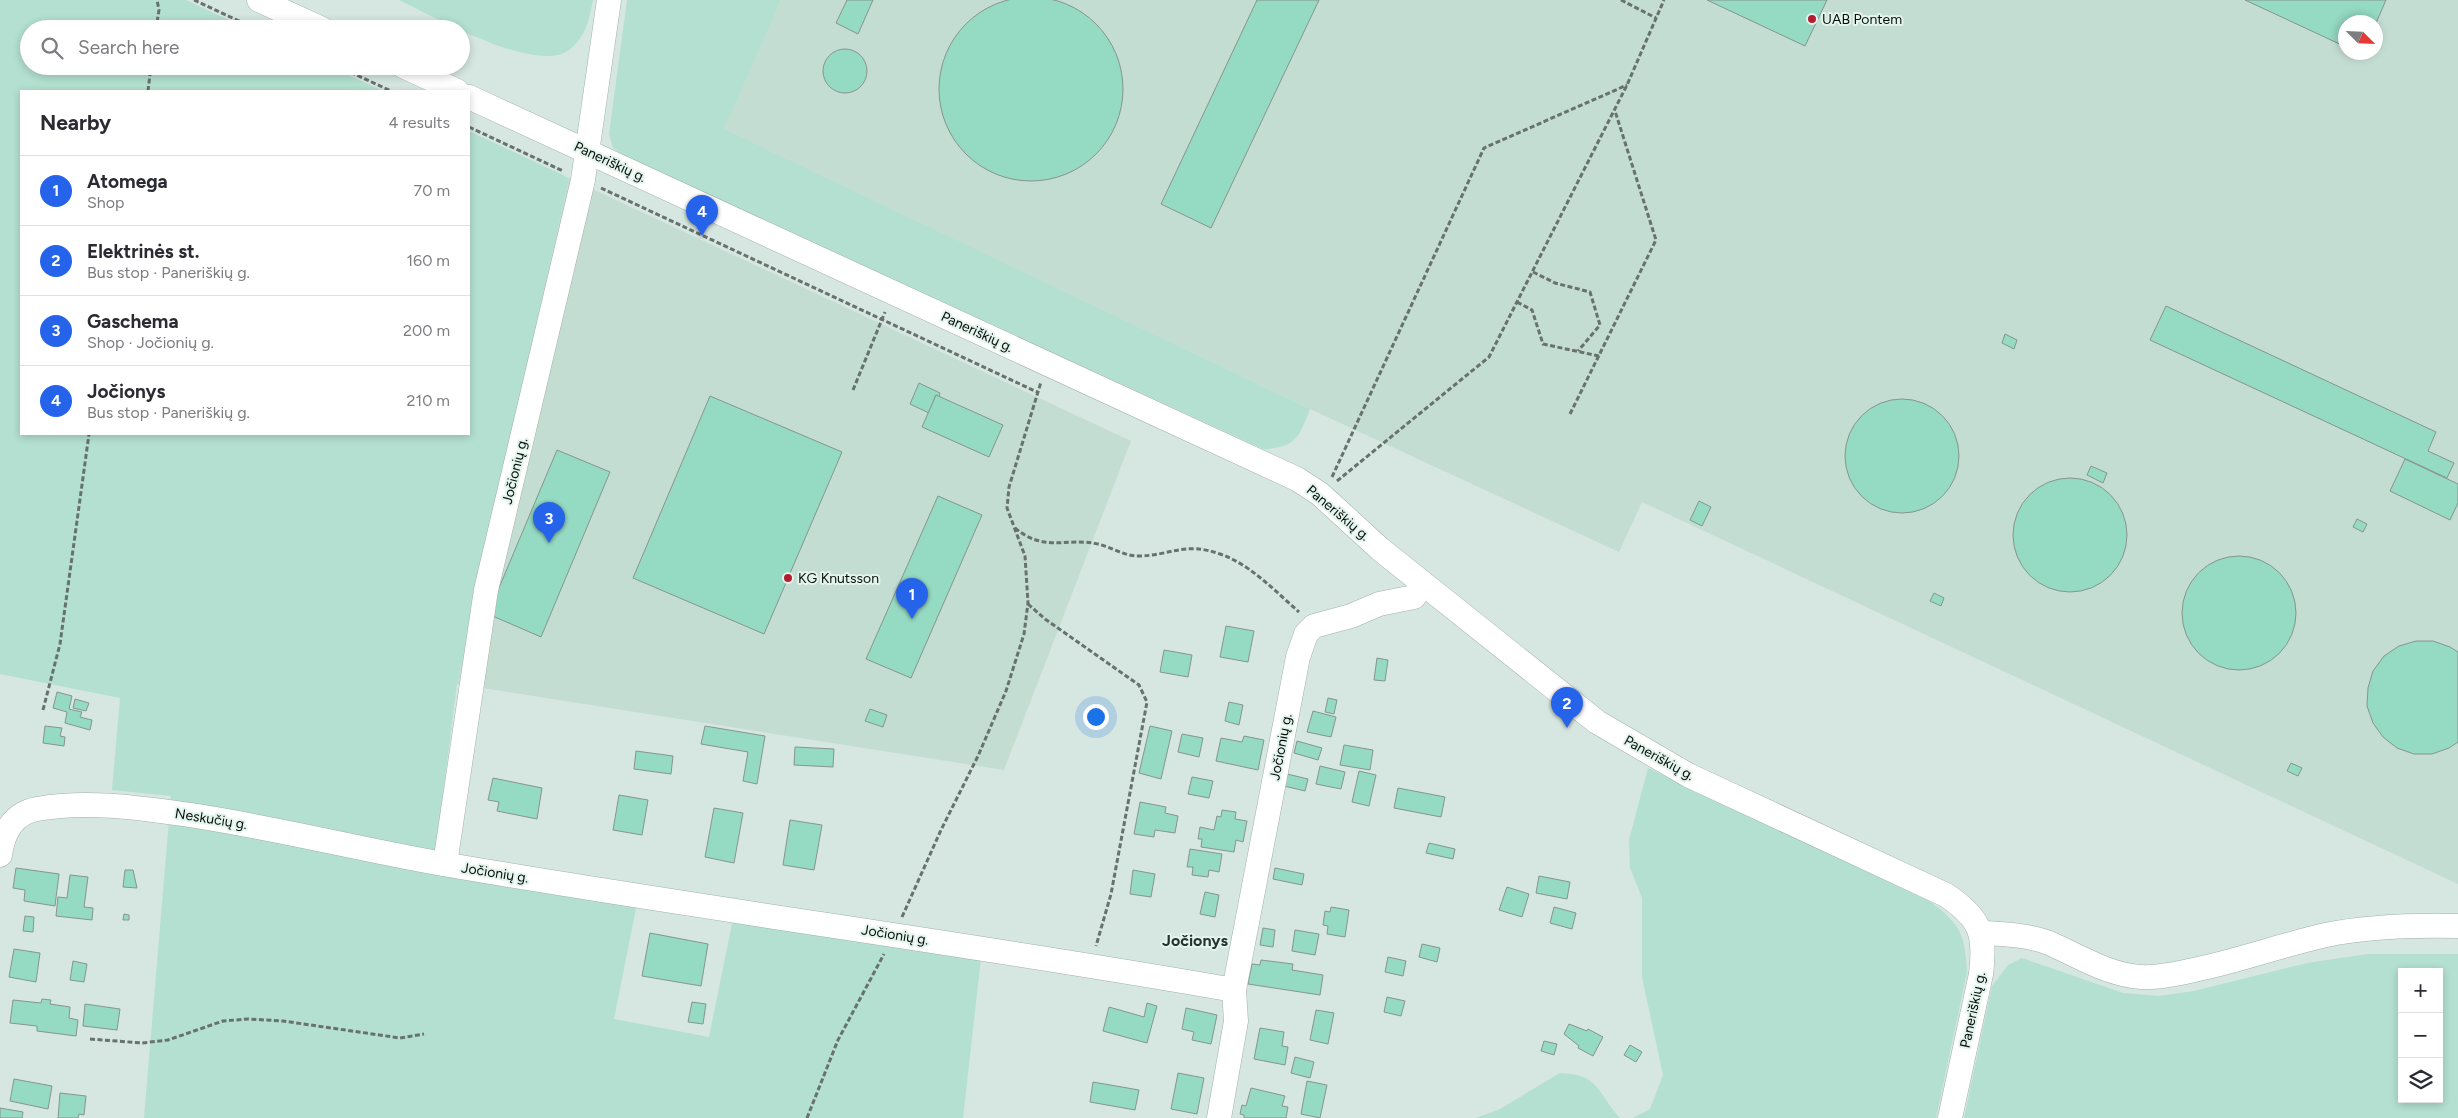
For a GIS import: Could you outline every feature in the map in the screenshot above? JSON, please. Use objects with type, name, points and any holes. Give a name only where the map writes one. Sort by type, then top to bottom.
[{"type":"street","points":[[260,0],[303,20]]},
{"type":"street","name":"Jočionių g.","points":[[609,0],[583,180],[486,590],[445,864],[1090,965],[1234,990]]},
{"type":"street","points":[[422,75],[455,90]]},
{"type":"street","name":"Paneriškių g.","points":[[470,97],[1323,492],[1380,549],[1422,584],[1549,686],[1604,726],[1688,775],[1946,895],[1962,906],[1975,919],[1982,933],[1984,950],[1981,974],[1950,1118]]},
{"type":"street","points":[[1314,626],[1351,616],[1379,604],[1414,597],[1422,584]]},
{"type":"street","name":"Jočionių g.","points":[[1219,1118],[1236,1021],[1234,990],[1298,657],[1306,634],[1314,626]]},
{"type":"street","name":"Neskučių g.","points":[[0,855],[7,828],[18,817],[34,809],[115,805],[248,824],[445,864]]},
{"type":"street","points":[[1982,933],[2006,934],[2047,942],[2109,970],[2142,977],[2176,974],[2217,966],[2335,934],[2372,928],[2420,925],[2458,926]]},
{"type":"path","points":[[157,0],[159,10],[157,20]]},
{"type":"path","points":[[194,0],[237,20]]},
{"type":"path","points":[[1621,0],[1656,18]]},
{"type":"path","points":[[1323,492],[1489,357],[1627,85],[1664,0]]},
{"type":"path","points":[[148,90],[150,75]]},
{"type":"path","points":[[356,75],[389,90]]},
{"type":"path","points":[[1323,492],[1484,148],[1627,85]]},
{"type":"path","points":[[1570,414],[1656,240],[1614,110]]},
{"type":"path","points":[[470,127],[1037,392]]},
{"type":"path","points":[[1533,272],[1555,283],[1590,292],[1600,325],[1578,351]]},
{"type":"path","points":[[853,390],[893,293]]},
{"type":"path","points":[[1517,302],[1532,310],[1543,344],[1599,356]]},
{"type":"path","points":[[807,1118],[838,1040],[894,935],[941,830],[978,756],[1006,691],[1024,634],[1028,603],[1025,556],[1008,508],[1009,487],[1025,440],[1037,392],[1048,366]]},
{"type":"path","points":[[43,710],[60,644],[89,435]]},
{"type":"path","points":[[1014,527],[1026,537],[1041,543],[1098,544],[1137,556],[1178,548],[1196,548],[1221,554],[1250,570],[1314,626]]},
{"type":"path","points":[[1028,603],[1046,619],[1139,686],[1147,702],[1111,894],[1090,965]]},
{"type":"path","points":[[90,1039],[142,1043],[168,1040],[223,1021],[248,1019],[283,1021],[400,1038],[424,1034]]},
{"type":"shaded area","points":[[781,0],[2458,0],[2458,884],[1642,502],[1619,552],[1310,409],[723,129]]},
{"type":"shaded area","points":[[569,178],[1131,441],[1004,770],[457,684]]},
{"type":"green space","points":[[0,0],[186,0],[229,20],[20,20],[20,75],[348,75],[381,90],[20,90],[20,435],[470,435],[470,131],[569,178],[457,684],[433,871],[637,903],[614,1019],[709,1037],[733,919],[981,958],[963,1118],[144,1118],[171,796],[112,790],[120,698],[0,674]]},
{"type":"green space","points":[[399,0],[593,0],[588,21],[579,40],[569,50],[554,56],[533,55],[484,40],[470,34],[470,20],[440,20]]},
{"type":"green space","points":[[627,0],[781,0],[724,129],[1310,409],[1299,434],[1295,439],[1283,446],[1263,449],[628,158],[613,148],[609,134]]},
{"type":"green space","points":[[1648,768],[1931,902],[1955,924],[1963,940],[1967,972],[1936,1118],[1633,1118],[1650,1109],[1663,1075],[1642,977],[1642,898],[1630,868],[1629,840]]},
{"type":"green space","points":[[2368,954],[2458,954],[2458,1118],[1964,1118],[1992,986],[2008,965],[2022,958],[2123,993],[2159,996],[2194,991],[2307,963]]},
{"type":"green space","points":[[1560,1073],[1573,1074],[1590,1081],[1596,1086],[1620,1118],[1476,1118],[1500,1109]]},
{"type":"building","points":[[1013,-1],[1049,-1],[1066,4],[1082,12],[1108,38],[1119,62],[1123,80],[1123,98],[1119,116],[1108,140],[1102,148],[1082,166],[1058,177],[1040,181],[1022,181],[1004,177],[980,166],[972,160],[954,140],[943,116],[939,98],[939,80],[943,62],[954,38],[980,12],[996,4]]},
{"type":"building","points":[[847,0],[873,0],[858,34],[836,23]]},
{"type":"building","points":[[1257,0],[1319,0],[1211,228],[1161,204]]},
{"type":"building","points":[[1707,0],[1827,0],[1805,46]]},
{"type":"building","points":[[2245,0],[2386,0],[2379,15],[2338,15],[2338,43]]},
{"type":"building","points":[[849,49],[861,55],[866,62],[866,80],[861,87],[854,92],[841,93],[833,90],[826,83],[823,67],[826,59],[833,52]]},
{"type":"building","points":[[2166,306],[2436,432],[2428,451],[2454,463],[2447,478],[2150,340]]},
{"type":"building","points":[[2005,334],[2017,340],[2014,349],[2002,343]]},
{"type":"building","points":[[919,383],[940,393],[939,397],[936,395],[929,413],[910,404]]},
{"type":"building","points":[[936,395],[1003,425],[989,457],[922,427]]},
{"type":"building","points":[[710,396],[842,452],[764,634],[633,578]]},
{"type":"building","points":[[1902,399],[1924,404],[1942,416],[1954,434],[1959,456],[1954,478],[1942,496],[1924,508],[1902,513],[1880,508],[1862,496],[1850,478],[1845,456],[1850,434],[1862,416],[1880,404]]},
{"type":"building","points":[[557,450],[610,472],[541,637],[488,614]]},
{"type":"building","points":[[2405,459],[2458,484],[2458,503],[2450,520],[2390,491]]},
{"type":"building","points":[[2091,466],[2107,473],[2103,483],[2087,475]]},
{"type":"building","points":[[2070,478],[2092,483],[2110,495],[2122,513],[2127,535],[2122,557],[2110,575],[2092,587],[2070,592],[2048,587],[2030,575],[2018,557],[2013,535],[2018,513],[2030,495],[2048,483]]},
{"type":"building","points":[[938,496],[982,515],[911,678],[866,659]]},
{"type":"building","points":[[1699,501],[1711,507],[1702,526],[1690,520]]},
{"type":"building","points":[[2357,519],[2367,524],[2363,532],[2353,527]]},
{"type":"building","points":[[2239,556],[2261,561],[2279,573],[2291,591],[2296,613],[2291,635],[2279,653],[2261,665],[2239,670],[2217,665],[2199,653],[2187,635],[2182,613],[2187,591],[2199,573],[2217,561]]},
{"type":"building","points":[[1934,593],[1944,598],[1941,606],[1930,601]]},
{"type":"building","points":[[1226,626],[1254,631],[1248,662],[1220,657]]},
{"type":"building","points":[[2416,641],[2433,641],[2458,652],[2458,742],[2449,748],[2432,754],[2414,754],[2397,748],[2383,737],[2373,723],[2367,706],[2368,688],[2373,671],[2384,656],[2399,646]]},
{"type":"building","points":[[1164,650],[1192,655],[1188,677],[1160,672]]},
{"type":"building","points":[[1377,658],[1388,660],[1385,681],[1374,680]]},
{"type":"building","points":[[57,692],[72,696],[69,709],[82,712],[80,717],[92,720],[90,730],[65,723],[67,712],[53,708]]},
{"type":"building","points":[[1328,698],[1337,700],[1334,714],[1325,712]]},
{"type":"building","points":[[75,699],[89,703],[86,711],[73,708]]},
{"type":"building","points":[[1229,702],[1243,705],[1239,725],[1225,721]]},
{"type":"building","points":[[870,709],[887,715],[883,727],[865,721]]},
{"type":"building","points":[[1313,711],[1336,717],[1331,737],[1307,732]]},
{"type":"building","points":[[45,726],[62,728],[60,736],[65,737],[64,746],[43,743]]},
{"type":"building","points":[[705,726],[765,736],[757,784],[743,781],[748,752],[701,744]]},
{"type":"building","points":[[1150,726],[1172,731],[1161,779],[1139,773]]},
{"type":"building","points":[[1182,734],[1203,738],[1199,757],[1178,752]]},
{"type":"building","points":[[1244,736],[1264,740],[1258,770],[1216,761],[1221,738],[1242,742]]},
{"type":"building","points":[[1297,741],[1322,748],[1318,760],[1294,753]]},
{"type":"building","points":[[1344,745],[1373,750],[1370,770],[1340,765]]},
{"type":"building","points":[[795,747],[834,749],[833,767],[794,765]]},
{"type":"building","points":[[636,751],[673,756],[671,774],[634,769]]},
{"type":"building","points":[[2291,763],[2302,768],[2298,776],[2287,771]]},
{"type":"building","points":[[1320,766],[1345,772],[1341,789],[1316,784]]},
{"type":"building","points":[[1359,771],[1376,775],[1369,806],[1352,802]]},
{"type":"building","points":[[1287,774],[1308,779],[1305,791],[1284,786]]},
{"type":"building","points":[[1192,777],[1213,781],[1209,798],[1188,794]]},
{"type":"building","points":[[493,778],[542,788],[537,819],[497,811],[499,802],[488,800]]},
{"type":"building","points":[[1398,788],[1445,797],[1441,817],[1394,808]]},
{"type":"building","points":[[619,795],[648,800],[642,835],[613,830]]},
{"type":"building","points":[[1140,802],[1166,807],[1165,813],[1178,816],[1175,833],[1155,830],[1154,837],[1134,834]]},
{"type":"building","points":[[714,808],[743,813],[734,863],[705,857]]},
{"type":"building","points":[[1222,810],[1236,812],[1235,819],[1247,821],[1243,842],[1236,840],[1234,852],[1201,847],[1202,839],[1198,839],[1200,827],[1214,830],[1217,816],[1221,817]]},
{"type":"building","points":[[790,820],[822,825],[814,870],[783,865]]},
{"type":"building","points":[[1429,843],[1455,849],[1453,859],[1426,853]]},
{"type":"building","points":[[1190,849],[1222,854],[1219,872],[1209,870],[1208,877],[1192,875],[1193,867],[1187,867]]},
{"type":"building","points":[[16,868],[59,874],[55,906],[24,901],[25,890],[13,888]]},
{"type":"building","points":[[1275,868],[1304,874],[1302,885],[1273,879]]},
{"type":"building","points":[[125,870],[133,870],[137,888],[123,887]]},
{"type":"building","points":[[1133,870],[1155,874],[1151,897],[1130,894]]},
{"type":"building","points":[[70,875],[88,877],[84,907],[93,908],[92,920],[56,916],[58,897],[67,898]]},
{"type":"building","points":[[1539,876],[1570,882],[1567,899],[1536,893]]},
{"type":"building","points":[[1507,887],[1529,894],[1522,917],[1499,910]]},
{"type":"building","points":[[1205,892],[1219,895],[1215,917],[1200,914]]},
{"type":"building","points":[[1331,907],[1349,910],[1345,937],[1327,934],[1328,926],[1323,925],[1325,911],[1330,912]]},
{"type":"building","points":[[1554,907],[1576,913],[1572,929],[1550,923]]},
{"type":"building","points":[[124,914],[129,915],[129,920],[123,920]]},
{"type":"building","points":[[25,916],[34,917],[33,932],[23,931]]},
{"type":"building","points":[[1263,928],[1275,930],[1273,947],[1260,945]]},
{"type":"building","points":[[1295,930],[1319,934],[1315,955],[1292,951]]},
{"type":"building","points":[[650,933],[708,944],[701,986],[642,976]]},
{"type":"building","points":[[1422,944],[1440,948],[1437,962],[1419,957]]},
{"type":"building","points":[[14,949],[40,953],[36,982],[9,977]]},
{"type":"building","points":[[1388,957],[1406,961],[1403,976],[1385,972]]},
{"type":"building","points":[[1261,960],[1293,964],[1292,970],[1323,975],[1320,995],[1248,984],[1252,964],[1260,965]]},
{"type":"building","points":[[73,961],[87,964],[84,982],[70,980]]},
{"type":"building","points":[[1387,997],[1405,1001],[1401,1016],[1384,1012]]},
{"type":"building","points":[[42,999],[51,1000],[50,1004],[70,1007],[69,1018],[78,1020],[76,1036],[37,1031],[37,1026],[10,1023],[13,1000],[41,1003]]},
{"type":"building","points":[[692,1002],[706,1004],[703,1024],[688,1022]]},
{"type":"building","points":[[1147,1003],[1157,1006],[1147,1043],[1103,1031],[1109,1007],[1144,1017]]},
{"type":"building","points":[[85,1004],[120,1009],[117,1030],[83,1026]]},
{"type":"building","points":[[1186,1008],[1217,1015],[1211,1044],[1192,1040],[1194,1032],[1182,1029]]},
{"type":"building","points":[[1316,1010],[1334,1013],[1328,1044],[1310,1040]]},
{"type":"building","points":[[1569,1024],[1587,1031],[1588,1029],[1603,1037],[1593,1056],[1578,1048],[1579,1046],[1564,1034]]},
{"type":"building","points":[[1260,1028],[1284,1032],[1282,1046],[1288,1047],[1285,1065],[1254,1059]]},
{"type":"building","points":[[1544,1041],[1557,1044],[1554,1055],[1541,1051]]},
{"type":"building","points":[[1630,1045],[1642,1052],[1636,1062],[1624,1055]]},
{"type":"building","points":[[1295,1057],[1314,1062],[1310,1078],[1291,1073]]},
{"type":"building","points":[[1178,1073],[1204,1078],[1197,1114],[1171,1109]]},
{"type":"building","points":[[14,1079],[52,1086],[48,1109],[10,1101]]},
{"type":"building","points":[[1307,1081],[1327,1085],[1320,1118],[1301,1114]]},
{"type":"building","points":[[1093,1082],[1139,1090],[1135,1110],[1090,1102]]},
{"type":"building","points":[[1251,1088],[1285,1096],[1282,1106],[1288,1107],[1286,1118],[1244,1118],[1244,1115],[1240,1114],[1242,1105],[1246,1106]]},
{"type":"building","points":[[60,1093],[86,1096],[84,1115],[79,1114],[78,1118],[58,1118]]},
{"type":"building","points":[[0,1108],[23,1112],[22,1118],[0,1118]]},
{"type":"place","name":"UAB Pontem","points":[[1812,19]]},
{"type":"place","name":"Jočionys","points":[[702,236]]},
{"type":"place","name":"Gaschema","points":[[549,543]]},
{"type":"place","name":"KG Knutsson","points":[[788,578]]},
{"type":"place","name":"Atomega","points":[[912,619]]},
{"type":"place","name":"Elektrinės st.","points":[[1567,728]]},
{"type":"district","name":"Jočionys","points":[[1195,940]]}]
